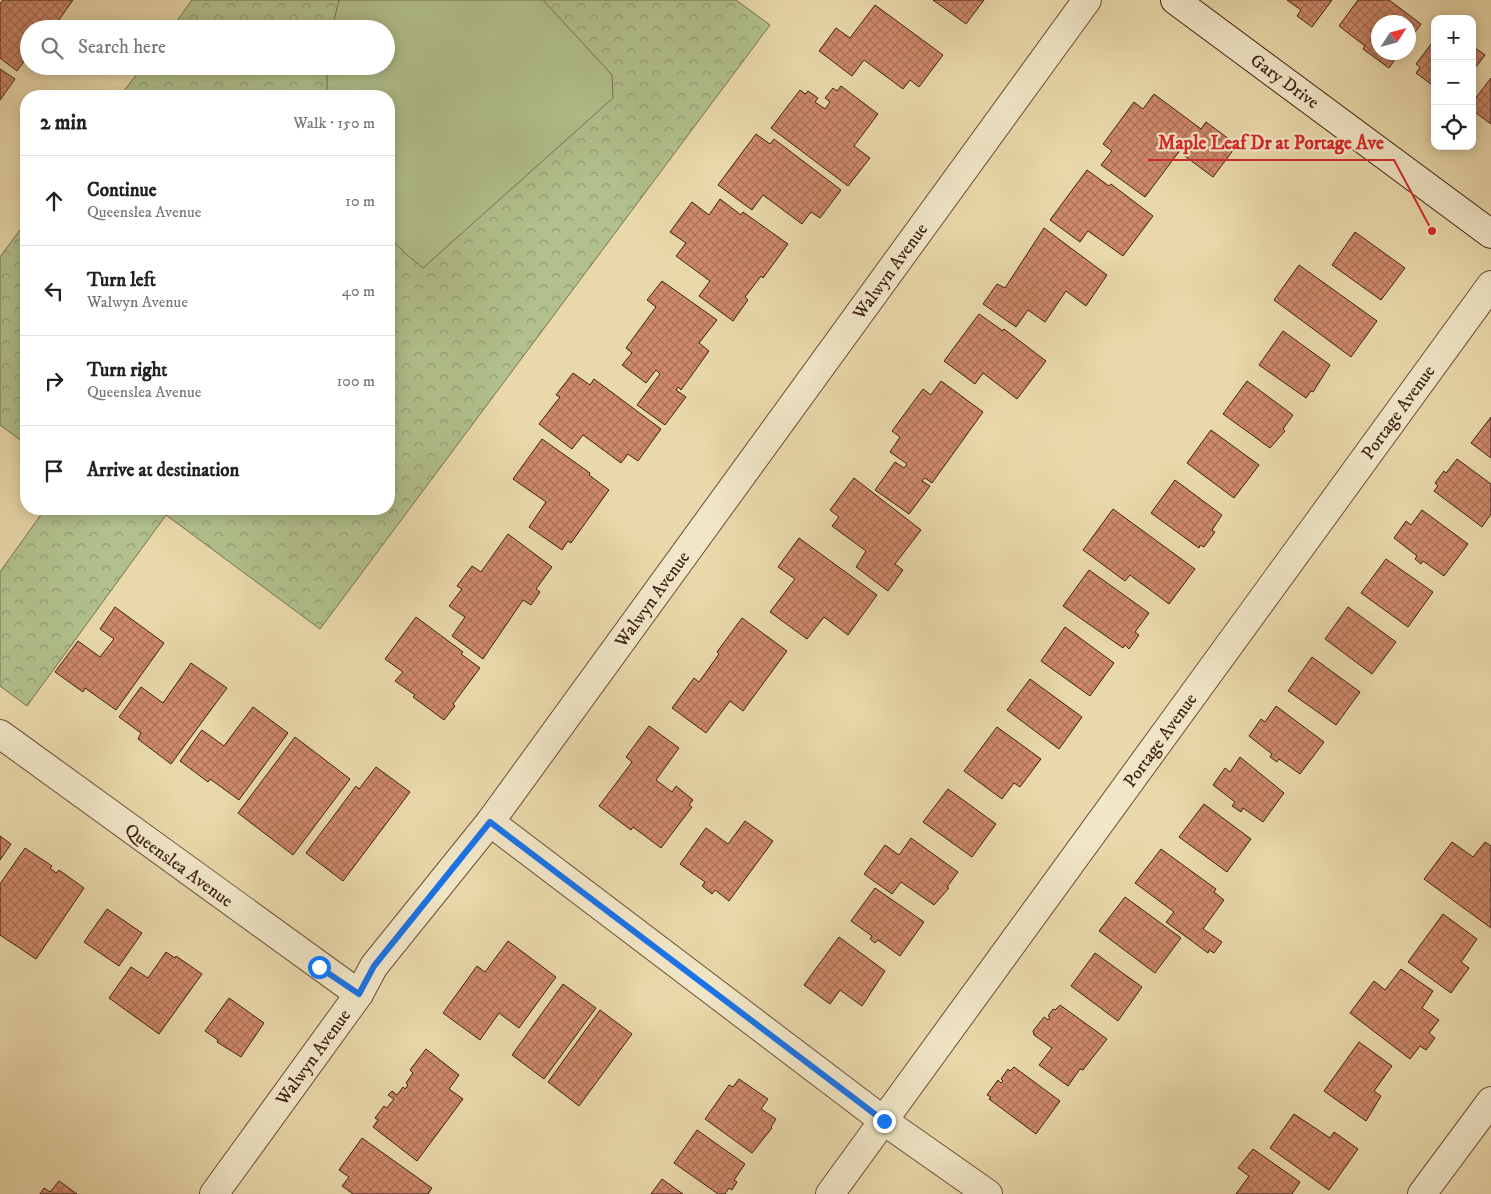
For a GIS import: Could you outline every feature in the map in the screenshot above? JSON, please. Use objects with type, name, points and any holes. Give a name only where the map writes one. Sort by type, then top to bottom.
[{"type":"street","name":"Walwyn Avenue","points":[[214,1194],[359,994],[374,966],[490,822],[1087,0]]},
{"type":"street","name":"Gary Drive","points":[[1175,0],[1491,234]]},
{"type":"street","name":"Portage Avenue","points":[[830,1194],[1491,285]]},
{"type":"street","name":"Queenslea Avenue","points":[[0,734],[359,994]]},
{"type":"street","points":[[490,822],[884,1121],[988,1194]]},
{"type":"street","points":[[1422,1194],[1491,1101]]},
{"type":"green space","points":[[192,0],[736,0],[770,25],[320,629],[166,515],[395,515],[395,90],[125,90],[136,75],[395,75],[395,20],[178,20]]},
{"type":"green space","points":[[339,0],[543,0],[612,75],[613,98],[423,268],[395,243],[395,90],[327,90],[327,75],[395,75],[395,20],[334,20]]},
{"type":"green space","points":[[20,230],[20,440],[0,425],[0,257]]},
{"type":"green space","points":[[41,515],[166,515],[27,706],[0,686],[0,572]]},
{"type":"building","points":[[3,0],[73,0],[59,20],[20,20],[20,67],[17,71],[0,58],[0,4]]},
{"type":"building","points":[[933,0],[984,0],[966,24]]},
{"type":"building","points":[[1287,0],[1332,0],[1312,27],[1297,16],[1301,10]]},
{"type":"building","points":[[1358,0],[1389,0],[1409,15],[1371,15],[1371,55],[1363,49],[1365,46],[1339,26]]},
{"type":"building","points":[[875,5],[943,55],[919,87],[910,80],[903,89],[864,60],[852,76],[819,51],[836,28],[850,38]]},
{"type":"building","points":[[1416,20],[1421,24],[1416,31]]},
{"type":"building","points":[[1431,44],[1431,84],[1416,73],[1420,67],[1416,64]]},
{"type":"building","points":[[1476,49],[1485,55],[1476,67]]},
{"type":"building","points":[[1378,60],[1394,60],[1389,68]]},
{"type":"building","points":[[0,69],[15,79],[0,100]]},
{"type":"building","points":[[1491,78],[1491,124],[1476,113],[1476,98]]},
{"type":"building","points":[[841,86],[878,114],[854,146],[870,158],[848,186],[771,128],[800,90],[805,94],[808,91],[818,98],[815,102],[825,109],[830,102],[825,98],[833,88],[837,91]]},
{"type":"building","points":[[1154,94],[1201,129],[1206,122],[1237,145],[1213,177],[1182,154],[1190,143],[1187,141],[1145,197],[1101,165],[1112,151],[1103,144],[1134,102],[1143,109]]},
{"type":"building","points":[[756,134],[770,144],[774,139],[841,190],[820,218],[811,212],[802,224],[763,195],[752,210],[718,185]]},
{"type":"building","points":[[1087,170],[1109,186],[1111,184],[1153,216],[1123,256],[1088,231],[1080,242],[1050,220]]},
{"type":"building","points":[[720,199],[741,215],[743,212],[788,244],[763,278],[761,276],[745,297],[748,300],[733,321],[699,296],[710,281],[676,256],[686,243],[670,232],[692,202],[709,215]]},
{"type":"building","points":[[1044,228],[1107,275],[1086,306],[1066,291],[1045,322],[1028,310],[1016,327],[983,304],[997,284],[1005,288]]},
{"type":"building","points":[[1355,232],[1405,268],[1381,300],[1332,265]]},
{"type":"building","points":[[1299,265],[1377,321],[1351,357],[1274,300]]},
{"type":"building","points":[[662,281],[717,320],[699,343],[709,351],[681,390],[678,387],[676,390],[686,397],[665,425],[637,405],[660,374],[656,370],[646,383],[622,365],[632,353],[626,348],[656,307],[647,300]]},
{"type":"building","points":[[979,314],[1003,331],[1004,329],[1046,361],[1017,399],[983,373],[975,384],[944,361]]},
{"type":"building","points":[[1283,331],[1330,365],[1313,392],[1311,391],[1306,398],[1259,365]]},
{"type":"building","points":[[573,373],[590,385],[594,379],[661,429],[638,461],[628,454],[621,463],[583,435],[572,449],[539,424],[560,397],[556,395]]},
{"type":"building","points":[[941,381],[983,412],[932,483],[925,478],[922,481],[930,486],[909,514],[875,490],[895,462],[904,468],[907,464],[890,452],[900,437],[892,431],[923,389],[931,395]]},
{"type":"building","points":[[1247,381],[1293,415],[1283,429],[1285,431],[1270,448],[1223,414]]},
{"type":"building","points":[[1491,417],[1491,458],[1471,443]]},
{"type":"building","points":[[1211,430],[1259,465],[1234,498],[1187,463]]},
{"type":"building","points":[[542,439],[590,473],[589,475],[609,490],[571,543],[568,541],[562,550],[529,527],[546,502],[513,479]]},
{"type":"building","points":[[1457,459],[1491,484],[1491,514],[1482,527],[1434,491],[1438,486],[1435,483]]},
{"type":"building","points":[[854,478],[921,530],[895,564],[903,570],[888,591],[856,567],[866,551],[832,526],[839,517],[830,510]]},
{"type":"building","points":[[1175,480],[1222,515],[1212,530],[1215,532],[1204,547],[1200,545],[1199,548],[1151,513]]},
{"type":"building","points":[[1113,509],[1195,569],[1169,604],[1130,575],[1125,581],[1083,550]]},
{"type":"building","points":[[1422,510],[1468,544],[1444,576],[1423,561],[1421,564],[1415,559],[1417,556],[1394,538],[1406,521],[1411,525]]},
{"type":"building","points":[[508,534],[552,567],[536,589],[540,592],[531,605],[523,600],[483,659],[452,636],[465,617],[449,606],[462,589],[457,586],[472,566],[481,572]]},
{"type":"building","points":[[799,538],[877,595],[848,635],[824,617],[807,639],[770,612],[795,579],[778,567]]},
{"type":"building","points":[[1386,559],[1433,592],[1408,627],[1361,593]]},
{"type":"building","points":[[1089,570],[1149,613],[1135,632],[1139,635],[1129,649],[1125,645],[1123,648],[1063,606]]},
{"type":"building","points":[[115,607],[164,643],[116,710],[85,688],[83,692],[55,672],[78,641],[100,657],[114,639],[100,629]]},
{"type":"building","points":[[1348,607],[1396,642],[1372,674],[1325,639]]},
{"type":"building","points":[[416,617],[463,652],[461,654],[480,668],[453,704],[455,706],[444,720],[413,697],[415,695],[395,681],[403,672],[385,659]]},
{"type":"building","points":[[742,618],[787,651],[743,711],[730,701],[706,733],[672,708],[694,678],[699,682],[719,654],[717,652]]},
{"type":"building","points":[[1065,627],[1114,663],[1090,696],[1041,661]]},
{"type":"building","points":[[1312,657],[1360,692],[1336,725],[1288,691]]},
{"type":"building","points":[[191,663],[227,688],[171,764],[138,739],[141,733],[119,717],[141,687],[163,703]]},
{"type":"building","points":[[1030,679],[1082,717],[1059,749],[1007,710]]},
{"type":"building","points":[[1276,706],[1324,742],[1300,774],[1279,759],[1277,762],[1270,757],[1272,754],[1249,736],[1261,719],[1265,722]]},
{"type":"building","points":[[253,707],[288,733],[239,800],[210,779],[208,782],[180,761],[202,730],[224,746]]},
{"type":"building","points":[[649,726],[679,748],[656,780],[672,792],[676,786],[693,800],[689,805],[692,807],[661,848],[633,827],[631,830],[599,806],[632,762],[626,757]]},
{"type":"building","points":[[997,727],[1041,759],[1020,787],[1014,783],[1002,799],[964,771]]},
{"type":"building","points":[[295,737],[350,779],[293,855],[238,813]]},
{"type":"building","points":[[1240,757],[1284,793],[1263,822],[1243,808],[1241,812],[1232,806],[1235,802],[1213,785],[1225,768],[1230,772]]},
{"type":"building","points":[[376,767],[410,792],[343,881],[306,853],[356,786],[359,789]]},
{"type":"building","points":[[948,789],[996,824],[972,857],[923,822]]},
{"type":"building","points":[[1204,804],[1251,839],[1227,872],[1179,837]]},
{"type":"building","points":[[745,821],[773,841],[729,901],[715,890],[712,894],[702,886],[705,882],[680,864],[706,828],[728,844]]},
{"type":"building","points":[[0,836],[11,844],[0,860]]},
{"type":"building","points":[[911,838],[958,872],[947,887],[949,888],[934,905],[901,882],[892,894],[864,874],[885,845],[899,855]]},
{"type":"building","points":[[1452,842],[1473,857],[1485,842],[1491,846],[1491,928],[1424,879]]},
{"type":"building","points":[[25,848],[52,866],[50,868],[56,873],[59,870],[84,888],[36,959],[0,935],[0,884]]},
{"type":"building","points":[[1161,849],[1216,889],[1214,892],[1224,900],[1203,929],[1222,942],[1214,953],[1209,950],[1208,953],[1166,922],[1174,912],[1135,883]]},
{"type":"building","points":[[875,888],[924,922],[900,956],[878,940],[875,943],[870,939],[872,936],[851,921]]},
{"type":"building","points":[[1125,897],[1181,938],[1155,973],[1099,931]]},
{"type":"building","points":[[107,909],[142,933],[119,966],[84,942]]},
{"type":"building","points":[[1443,914],[1477,939],[1461,962],[1469,968],[1451,993],[1408,962]]},
{"type":"building","points":[[839,937],[885,971],[862,1006],[840,990],[830,1004],[804,985]]},
{"type":"building","points":[[508,941],[556,977],[519,1028],[499,1013],[480,1040],[443,1013],[477,966],[485,972]]},
{"type":"building","points":[[166,952],[175,958],[176,956],[202,974],[159,1034],[109,998],[131,967],[148,978]]},
{"type":"building","points":[[1095,953],[1142,987],[1118,1021],[1071,986]]},
{"type":"building","points":[[1401,969],[1433,991],[1422,1008],[1439,1020],[1429,1033],[1435,1038],[1426,1050],[1420,1046],[1410,1059],[1350,1013],[1374,981],[1385,990]]},
{"type":"building","points":[[563,984],[596,1008],[544,1079],[512,1055]]},
{"type":"building","points":[[229,998],[264,1023],[241,1057],[217,1042],[218,1040],[205,1031]]},
{"type":"building","points":[[1060,1005],[1107,1039],[1083,1070],[1080,1069],[1068,1086],[1039,1065],[1052,1048],[1034,1035],[1033,1031],[1044,1017],[1048,1020],[1050,1017],[1048,1016],[1053,1009],[1055,1010]]},
{"type":"building","points":[[600,1010],[632,1034],[579,1106],[548,1082]]},
{"type":"building","points":[[1359,1042],[1392,1066],[1374,1091],[1381,1096],[1366,1121],[1324,1091]]},
{"type":"building","points":[[426,1049],[459,1075],[449,1089],[463,1099],[417,1161],[373,1127],[378,1120],[375,1118],[384,1106],[387,1108],[394,1099],[388,1095],[392,1091],[397,1095],[403,1087],[405,1089],[408,1085],[406,1083],[413,1073],[410,1070]]},
{"type":"building","points":[[1014,1067],[1060,1101],[1036,1134],[989,1099],[991,1097],[987,1095],[998,1080],[1001,1083],[1003,1081],[1001,1079],[1008,1069],[1010,1071]]},
{"type":"building","points":[[739,1079],[768,1099],[761,1109],[776,1119],[772,1128],[752,1153],[705,1119],[729,1085],[733,1087]]},
{"type":"building","points":[[1294,1114],[1330,1138],[1334,1132],[1358,1149],[1329,1190],[1270,1148]]},
{"type":"building","points":[[697,1130],[745,1164],[734,1180],[737,1182],[732,1190],[729,1188],[725,1194],[718,1194],[674,1163]]},
{"type":"building","points":[[362,1138],[432,1188],[428,1194],[353,1194],[342,1186],[349,1177],[339,1170]]},
{"type":"building","points":[[1253,1149],[1300,1182],[1292,1194],[1236,1194],[1249,1176],[1238,1168]]},
{"type":"building","points":[[662,1179],[683,1194],[651,1194]]},
{"type":"building","points":[[59,1181],[77,1194],[40,1194],[44,1188],[50,1192]]},
{"type":"place","name":"Maple Leaf Dr at Portage Ave","points":[[1432,231]]},
{"type":"route","points":[[319,967],[359,994],[374,966],[490,822],[884,1121]]}]
